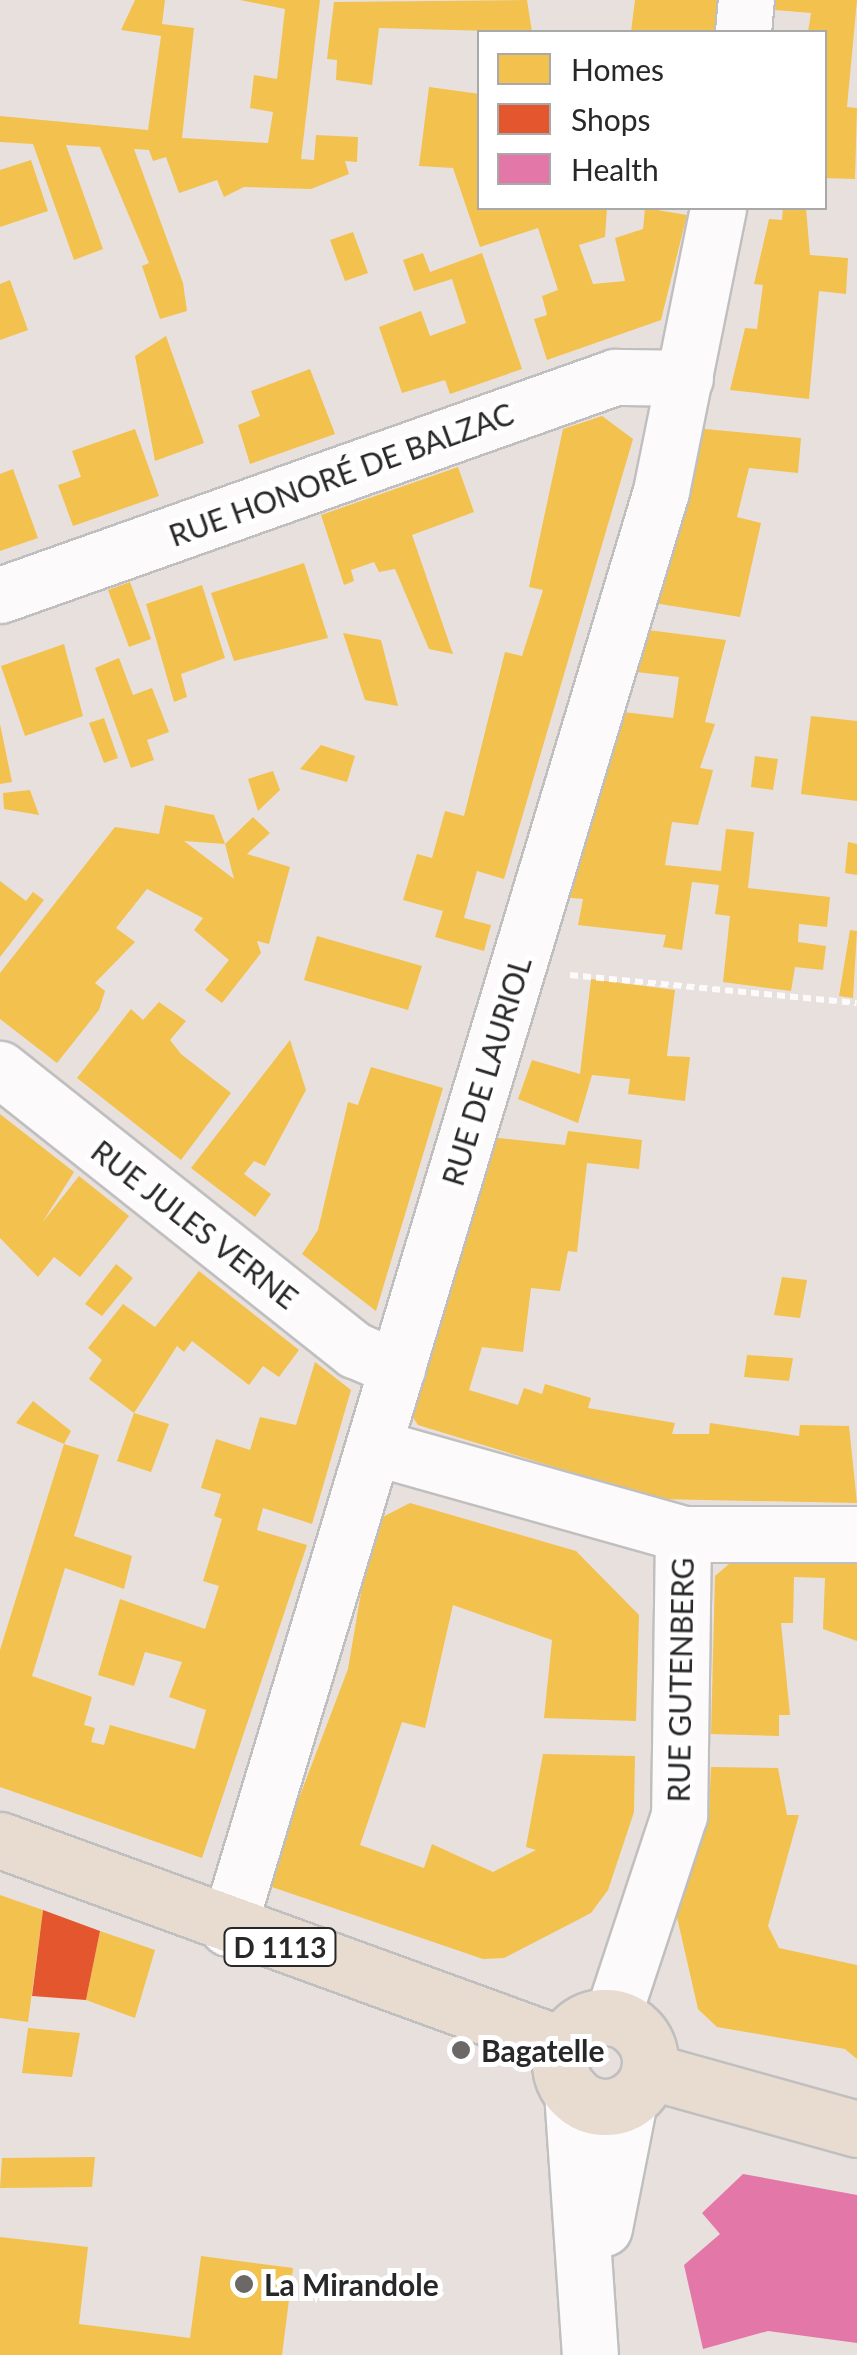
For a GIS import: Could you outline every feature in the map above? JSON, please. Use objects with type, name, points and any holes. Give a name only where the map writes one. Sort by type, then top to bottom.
[{"type":"main road","name":"D 1113","points":[[0,1840],[228,1928],[567,2069]]},
{"type":"main road","points":[[639,2086],[642,2036],[612,2018],[582,2023],[567,2069],[602,2107],[639,2086],[857,2129]]},
{"type":"street","points":[[742,30],[746,0]]},
{"type":"street","name":"RUE DE LAURIOL","points":[[228,1928],[660,491],[718,210]]},
{"type":"street","name":"RUE HONORÉ DE BALZAC","points":[[0,596],[614,377],[685,378]]},
{"type":"street","name":"RUE JULES VERNE","points":[[0,1069],[355,1350],[397,1368]]},
{"type":"street","name":"RUE GUTENBERG","points":[[374,1447],[683,1534],[679,1815],[612,2018]]},
{"type":"street","points":[[683,1534],[857,1534]]},
{"type":"street","points":[[567,2069],[590,2355]]},
{"type":"street","points":[[590,2355],[610,2177],[639,2086]]},
{"type":"path","points":[[516,969],[857,1004]]},
{"type":"building: Homes","points":[[135,0],[165,0],[162,24],[194,28],[182,138],[268,143],[273,112],[250,108],[254,75],[277,79],[285,9],[240,0],[320,0],[301,159],[314,160],[316,135],[358,137],[357,162],[345,161],[349,174],[311,189],[244,187],[224,197],[217,180],[179,193],[166,157],[153,161],[149,150],[134,149],[183,283],[187,311],[160,319],[142,266],[149,263],[100,147],[66,145],[103,249],[74,260],[33,144],[0,142],[0,116],[148,130],[161,36],[121,30]]},
{"type":"building: Homes","points":[[527,0],[532,30],[379,28],[372,85],[336,80],[337,60],[327,59],[334,2]]},
{"type":"building: Homes","points":[[635,0],[719,0],[715,30],[631,30]]},
{"type":"building: Homes","points":[[776,0],[857,0],[847,107],[857,108],[855,179],[827,178],[827,30],[808,30],[811,13],[775,10]]},
{"type":"building: Homes","points":[[429,87],[477,94],[477,210],[607,210],[605,237],[579,245],[593,284],[625,281],[615,238],[643,229],[645,210],[687,215],[661,320],[547,360],[534,319],[547,315],[542,296],[558,290],[538,228],[480,247],[453,168],[419,166]]},
{"type":"building: Homes","points":[[31,160],[48,211],[0,227],[0,170]]},
{"type":"building: Homes","points":[[783,210],[806,210],[810,255],[848,258],[846,294],[819,291],[809,399],[730,390],[745,328],[757,329],[763,285],[754,284],[769,219],[782,220]]},
{"type":"building: Homes","points":[[353,232],[368,273],[345,281],[330,240]]},
{"type":"building: Homes","points":[[423,253],[430,272],[482,253],[522,369],[450,394],[445,380],[402,393],[379,327],[421,311],[430,336],[466,323],[452,279],[414,291],[403,260]]},
{"type":"building: Homes","points":[[10,280],[28,330],[0,340],[0,284]]},
{"type":"building: Homes","points":[[166,336],[204,443],[155,461],[135,356]]},
{"type":"building: Homes","points":[[310,369],[335,434],[250,464],[238,425],[260,416],[251,391]]},
{"type":"building: Homes","points":[[602,416],[633,439],[504,879],[477,871],[464,918],[491,925],[484,951],[435,937],[443,911],[403,900],[417,854],[432,858],[445,811],[464,816],[505,652],[522,656],[543,590],[529,587],[563,429]]},
{"type":"building: Homes","points":[[694,428],[801,438],[798,473],[749,468],[737,517],[761,523],[740,617],[648,602]]},
{"type":"building: Homes","points":[[135,429],[159,496],[73,526],[58,485],[81,477],[72,451]]},
{"type":"building: Homes","points":[[458,467],[474,512],[412,535],[453,654],[429,649],[395,569],[379,572],[374,562],[351,570],[354,581],[344,585],[321,515]]},
{"type":"building: Homes","points":[[13,469],[38,538],[0,551],[0,474]]},
{"type":"building: Homes","points":[[304,563],[328,638],[234,661],[211,593]]},
{"type":"building: Homes","points":[[130,582],[151,639],[129,647],[108,590]]},
{"type":"building: Homes","points":[[202,585],[225,658],[181,674],[187,697],[174,702],[146,604]]},
{"type":"building: Homes","points":[[640,629],[726,640],[705,722],[715,724],[700,768],[713,770],[710,782],[698,825],[672,822],[665,865],[721,871],[726,829],[754,832],[748,888],[830,897],[827,927],[799,924],[798,942],[826,946],[823,970],[795,967],[791,991],[723,982],[730,916],[715,914],[719,885],[692,882],[682,950],[663,947],[666,935],[578,925],[583,899],[560,897],[615,711],[673,718],[679,677],[628,671]]},
{"type":"building: Homes","points":[[343,633],[381,640],[398,706],[365,700]]},
{"type":"building: Homes","points":[[64,644],[83,716],[25,736],[1,666]]},
{"type":"building: Homes","points":[[119,658],[133,695],[152,688],[169,732],[147,740],[154,760],[131,768],[95,668]]},
{"type":"building: Homes","points":[[811,716],[857,721],[857,801],[801,794]]},
{"type":"building: Homes","points":[[104,718],[118,758],[104,763],[89,723]]},
{"type":"building: Homes","points":[[0,724],[12,782],[0,784]]},
{"type":"building: Homes","points":[[321,745],[355,756],[347,782],[300,769]]},
{"type":"building: Homes","points":[[755,756],[778,759],[773,790],[751,787]]},
{"type":"building: Homes","points":[[273,771],[280,790],[258,811],[248,779]]},
{"type":"building: Homes","points":[[30,790],[39,815],[4,809],[3,793]]},
{"type":"building: Homes","points":[[165,805],[214,815],[225,844],[253,817],[270,833],[247,854],[290,867],[269,944],[257,941],[261,953],[222,1003],[205,990],[229,960],[194,930],[203,918],[147,889],[116,928],[135,942],[95,983],[105,991],[99,1010],[57,1063],[0,1019],[0,973],[115,827],[159,834]],"holes":[[[184,841],[225,844],[234,879]]]},
{"type":"building: Homes","points":[[848,842],[857,844],[857,875],[845,873]]},
{"type":"building: Homes","points":[[0,881],[26,901],[33,892],[44,900],[0,957]]},
{"type":"building: Homes","points":[[850,930],[857,931],[853,998],[839,996]]},
{"type":"building: Homes","points":[[317,936],[422,966],[408,1010],[304,980]]},
{"type":"building: Homes","points":[[591,979],[675,990],[667,1056],[690,1057],[685,1101],[628,1094],[630,1079],[592,1075],[578,1123],[518,1099],[532,1060],[580,1074]]},
{"type":"building: Homes","points":[[159,1002],[186,1021],[170,1040],[181,1054],[231,1093],[181,1160],[77,1078],[131,1009],[143,1020]]},
{"type":"building: Homes","points":[[290,1040],[306,1090],[265,1166],[254,1161],[244,1174],[271,1194],[255,1217],[191,1168]]},
{"type":"building: Homes","points":[[371,1067],[443,1088],[376,1311],[302,1254],[318,1230],[348,1102],[358,1105]]},
{"type":"building: Homes","points":[[0,1114],[74,1172],[42,1223],[79,1176],[129,1216],[80,1277],[54,1257],[38,1277],[0,1238]]},
{"type":"building: Homes","points":[[568,1131],[642,1140],[639,1169],[587,1163],[577,1252],[568,1251],[560,1291],[531,1288],[523,1352],[482,1347],[469,1390],[518,1405],[524,1388],[542,1394],[545,1384],[591,1398],[588,1408],[675,1423],[672,1434],[709,1434],[710,1423],[799,1436],[800,1425],[849,1426],[857,1503],[658,1499],[418,1425],[407,1409],[490,1137],[565,1145]]},
{"type":"building: Homes","points":[[116,1264],[133,1278],[102,1316],[85,1304]]},
{"type":"building: Homes","points":[[199,1271],[299,1350],[279,1377],[263,1366],[249,1385],[192,1341],[184,1352],[177,1346],[134,1413],[89,1379],[102,1360],[88,1348],[123,1304],[155,1327]]},
{"type":"building: Homes","points":[[782,1277],[807,1280],[800,1318],[774,1315]]},
{"type":"building: Homes","points":[[747,1355],[793,1358],[789,1381],[744,1377]]},
{"type":"building: Homes","points":[[315,1362],[351,1390],[312,1524],[263,1508],[257,1530],[307,1545],[202,1858],[0,1787],[0,1650],[64,1444],[99,1455],[74,1536],[132,1556],[124,1589],[65,1568],[32,1676],[92,1697],[84,1725],[95,1728],[91,1742],[104,1745],[110,1725],[195,1749],[206,1710],[169,1697],[182,1662],[145,1652],[134,1686],[98,1675],[120,1599],[205,1629],[219,1586],[203,1581],[222,1519],[214,1516],[221,1494],[201,1488],[216,1439],[250,1450],[260,1417],[296,1425]]},
{"type":"building: Homes","points":[[33,1401],[71,1431],[64,1444],[16,1423]]},
{"type":"building: Homes","points":[[134,1413],[169,1424],[151,1472],[117,1461]]},
{"type":"building: Homes","points":[[410,1503],[576,1551],[639,1615],[636,1721],[544,1718],[552,1640],[453,1605],[425,1728],[402,1722],[360,1845],[424,1868],[432,1844],[493,1872],[536,1850],[526,1847],[543,1754],[635,1756],[634,1812],[608,1890],[591,1913],[504,1958],[483,1959],[266,1885],[348,1669],[373,1522]]},
{"type":"building: Homes","points":[[736,1558],[857,1563],[857,1641],[823,1629],[825,1578],[794,1577],[793,1623],[781,1623],[790,1715],[779,1715],[779,1736],[711,1734],[715,1576]]},
{"type":"building: Homes","points":[[711,1767],[778,1768],[787,1815],[799,1815],[768,1926],[779,1948],[857,1965],[857,2059],[845,2049],[717,2027],[698,2009],[676,1913],[709,1813]]},
{"type":"building: Homes","points":[[0,1895],[43,1910],[28,2022],[0,2018]]},
{"type":"building: Homes","points":[[100,1931],[155,1950],[135,2018],[86,2000]]},
{"type":"building: Homes","points":[[28,2028],[80,2033],[72,2077],[22,2073]]},
{"type":"building: Homes","points":[[95,2157],[92,2187],[0,2188],[2,2158]]},
{"type":"building: Homes","name":"La Mirandole","points":[[0,2237],[88,2247],[79,2324],[190,2338],[201,2256],[293,2268],[282,2355],[0,2355]]},
{"type":"building: Shops","points":[[43,1910],[100,1931],[86,2000],[32,1996]]},
{"type":"building: Health","points":[[743,2174],[857,2195],[857,2343],[768,2331],[703,2349],[684,2265],[720,2234],[702,2213]]},
{"type":"place","name":"Bagatelle","points":[[461,2050]]},
{"type":"place","name":"La Mirandole","points":[[244,2284]]}]
